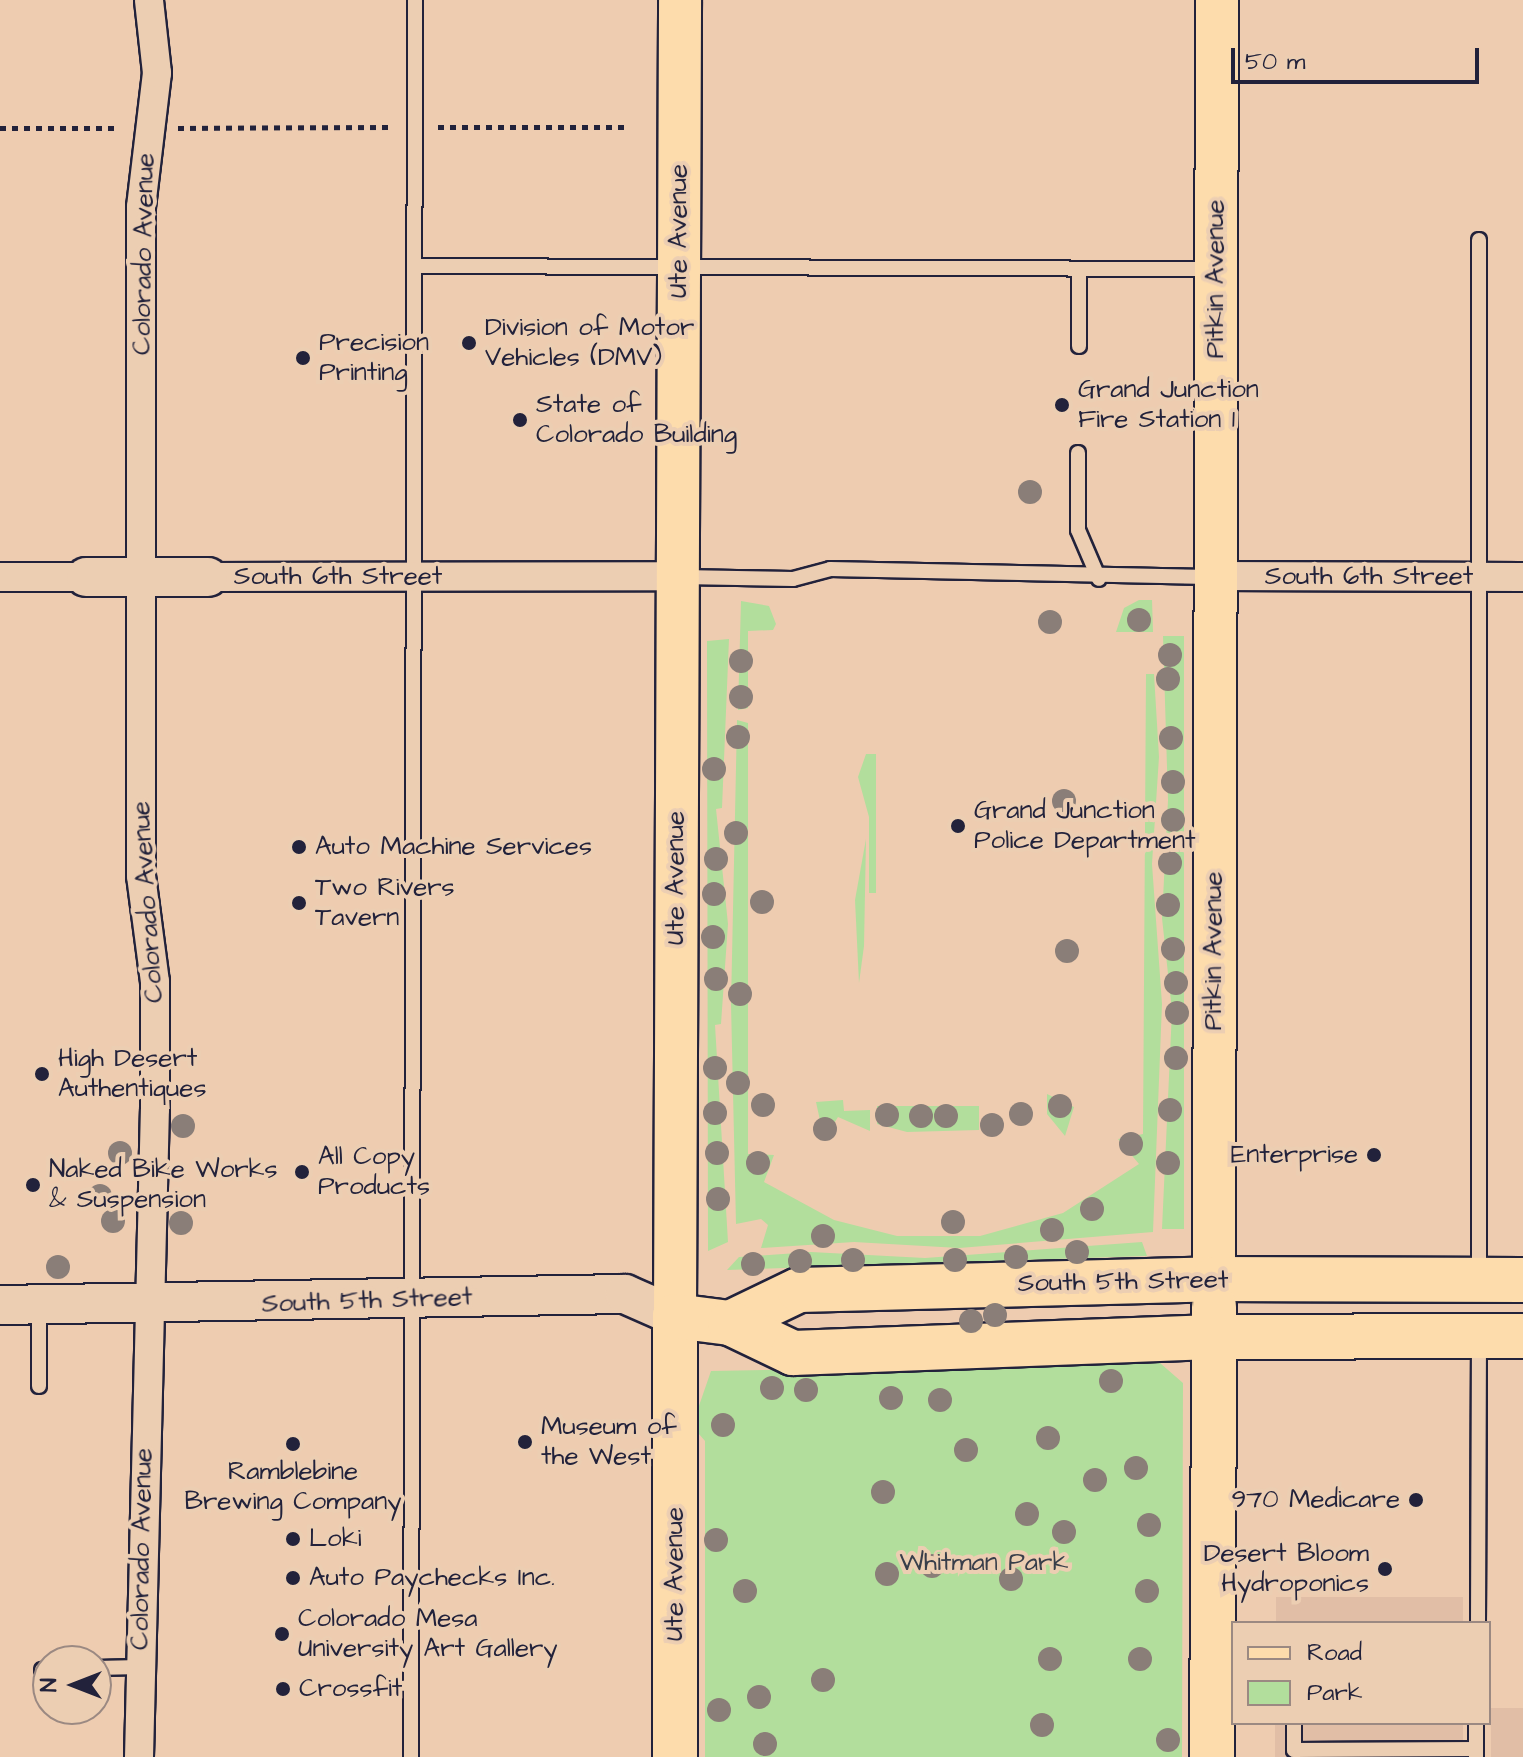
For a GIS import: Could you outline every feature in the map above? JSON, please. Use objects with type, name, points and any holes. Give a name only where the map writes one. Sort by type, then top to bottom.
[{"type":"highway","name":"South 5th Street","points":[[730,1323],[799,1290],[1214,1279],[1523,1280]]},
{"type":"highway","name":"Pitkin Avenue","points":[[1214,1279],[1219,1729]]},
{"type":"highway","name":"South 5th Street","points":[[675,1316],[730,1323],[793,1353],[1214,1337],[1509,1335]]},
{"type":"highway","name":"Ute Avenue","points":[[675,1316],[675,1757]]},
{"type":"main road","name":"Ute Avenue","points":[[675,1316],[680,0]]},
{"type":"main road","name":"Pitkin Avenue","points":[[1214,1279],[1217,0]]},
{"type":"main road","name":"South 6th Street","points":[[86,577],[208,577]]},
{"type":"main road","name":"South 5th Street","points":[[0,1305],[625,1294],[675,1316]]},
{"type":"street","name":"Colorado Avenue","points":[[139,1757],[155,982],[141,876],[147,128],[157,73],[149,0]]},
{"type":"street","name":"South 6th Street","points":[[208,577],[677,576]]},
{"type":"street","name":"South 6th Street","points":[[1215,576],[1523,577]]},
{"type":"street","name":"South 6th Street","points":[[0,577],[86,577]]},
{"type":"lane","points":[[411,1757],[415,0]]},
{"type":"lane","points":[[1479,240],[1482,577],[1479,1280]]},
{"type":"lane","points":[[415,266],[1216,269]]},
{"type":"lane","points":[[1079,269],[1079,346]]},
{"type":"lane","points":[[1078,453],[1078,530],[1099,579]]},
{"type":"lane","points":[[677,576],[1007,569],[1099,579],[1215,576]]},
{"type":"lane","points":[[39,1305],[39,1386]]},
{"type":"lane","points":[[1478,1621],[1509,1335]]},
{"type":"lane","points":[[112,1668],[140,1667]]},
{"type":"lane","points":[[1294,1725],[1294,1750],[1476,1753],[1476,1725]]},
{"type":"path","points":[[0,128],[625,127]]},
{"type":"shaded area","points":[[1276,1597],[1463,1597],[1463,1621],[1276,1621]]},
{"type":"shaded area","points":[[1491,1708],[1523,1708],[1523,1757],[1491,1757]]},
{"type":"shaded area","points":[[1275,1725],[1463,1725],[1463,1757],[1275,1757]]},
{"type":"green space","points":[[1139,600],[1152,600],[1153,632],[1116,632],[1124,608]]},
{"type":"green space","points":[[741,601],[769,606],[776,624],[773,630],[748,631],[748,708],[738,710]]},
{"type":"green space","points":[[1163,636],[1184,636],[1184,1229],[1162,1229],[1172,1011],[1162,918],[1168,800]]},
{"type":"green space","points":[[729,639],[722,808],[716,809],[728,924],[721,1024],[715,1025],[728,1242],[708,1251],[707,641]]},
{"type":"green space","points":[[1146,674],[1154,674],[1159,757],[1152,864],[1162,1004],[1153,1232],[959,1248],[854,1242],[761,1248],[768,1225],[761,1219],[736,1224],[731,1004],[737,720],[748,723],[748,1154],[774,1155],[764,1182],[834,1220],[897,1236],[980,1236],[1063,1213],[1139,1164],[1118,1139],[1143,1134]]},
{"type":"green space","points":[[866,754],[876,754],[876,893],[869,893],[869,817],[858,777]]},
{"type":"green space","points":[[866,839],[864,946],[859,983],[855,900]]},
{"type":"green space","points":[[1047,1094],[1074,1107],[1065,1136],[1047,1114]]},
{"type":"green space","points":[[843,1100],[844,1111],[870,1110],[870,1131],[838,1117],[824,1139],[816,1102]]},
{"type":"green space","points":[[877,1106],[979,1106],[979,1130],[907,1132],[877,1124]]},
{"type":"green space","points":[[1142,1242],[1147,1256],[727,1270],[739,1257],[811,1252],[925,1258]]},
{"type":"green space","name":"Whitman Park","points":[[1160,1363],[1183,1383],[1182,1757],[705,1757],[705,1441],[692,1426],[711,1371]]},
{"type":"place","name":"Division of Motor Vehicles (DMV)","points":[[469,343]]},
{"type":"place","name":"Precision Printing","points":[[303,358]]},
{"type":"place","name":"Grand Junction Fire Station 1","points":[[1062,405]]},
{"type":"place","name":"State of Colorado Building","points":[[520,420]]},
{"type":"place","name":"Grand Junction Police Department","points":[[958,826]]},
{"type":"place","name":"Auto Machine Services","points":[[299,847]]},
{"type":"place","name":"Two Rivers Tavern","points":[[299,903]]},
{"type":"place","name":"High Desert Authentiques","points":[[42,1074]]},
{"type":"place","name":"Enterprise","points":[[1374,1155]]},
{"type":"place","name":"All Copy Products","points":[[302,1172]]},
{"type":"place","name":"Naked Bike Works & Suspension","points":[[33,1185]]},
{"type":"place","name":"Museum of the West","points":[[525,1442]]},
{"type":"place","name":"Ramblebine Brewing Company","points":[[293,1444]]},
{"type":"place","name":"970 Medicare","points":[[1416,1500]]},
{"type":"place","name":"Loki","points":[[293,1539]]},
{"type":"place","name":"Desert Bloom Hydroponics","points":[[1385,1569]]},
{"type":"place","name":"Auto Paychecks Inc.","points":[[293,1578]]},
{"type":"place","name":"Colorado Mesa University Art Gallery","points":[[282,1634]]},
{"type":"place","name":"Crossfit","points":[[283,1689]]}]
